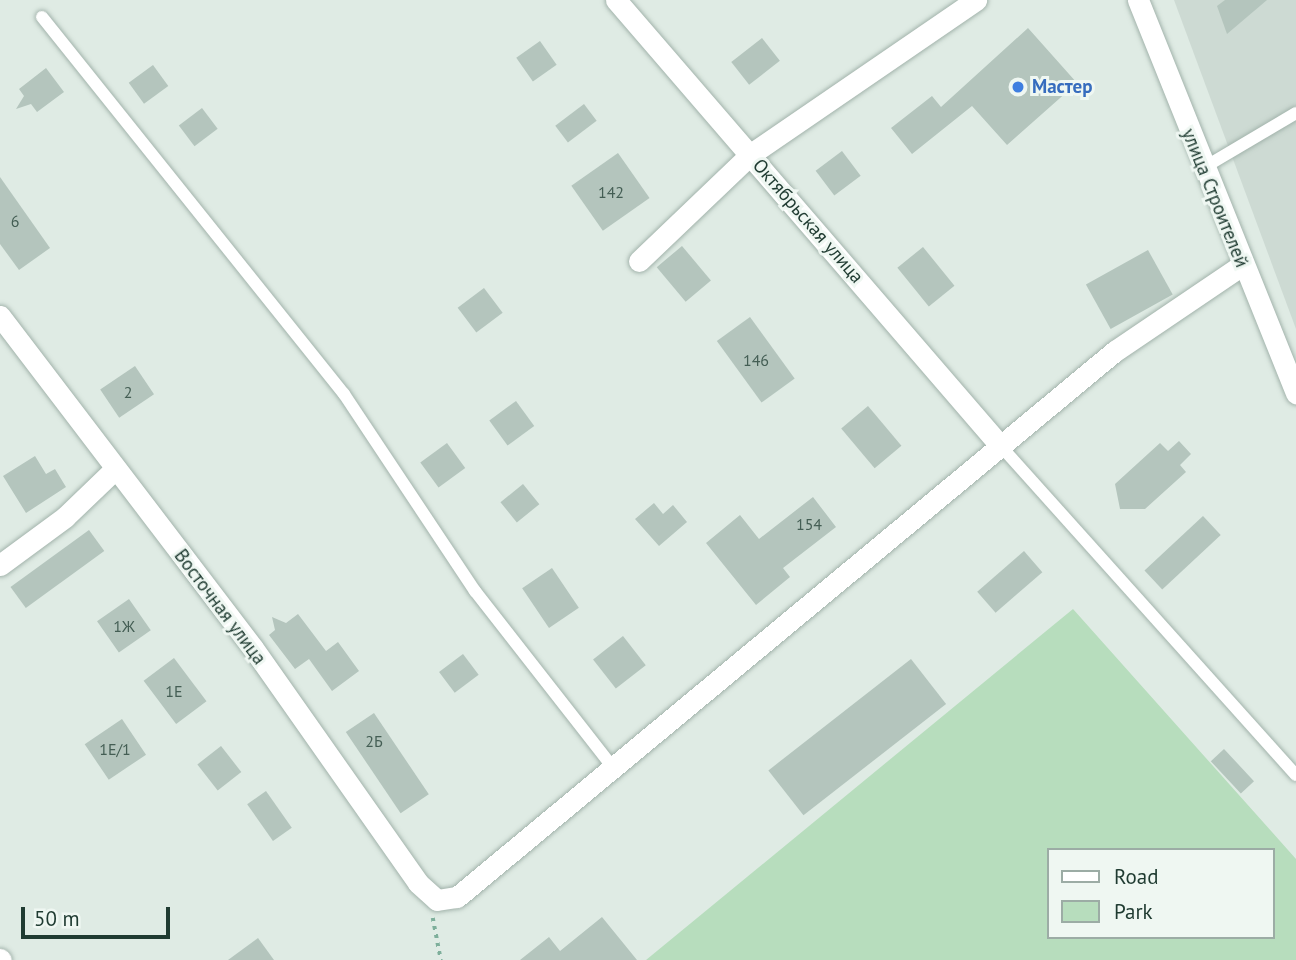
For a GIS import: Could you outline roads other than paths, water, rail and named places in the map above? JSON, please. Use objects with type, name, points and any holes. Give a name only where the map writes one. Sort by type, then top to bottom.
[{"type":"street","name":"Октябрьская улица","points":[[616,0],[998,443]]},
{"type":"street","points":[[639,261],[751,155],[976,0]]},
{"type":"street","name":"улица Строителей","points":[[1138,0],[1203,168],[1296,394]]},
{"type":"street","points":[[614,769],[998,443],[1115,351],[1242,265]]},
{"type":"street","name":"Восточная улица","points":[[0,316],[114,470],[253,648],[432,895],[457,897],[614,769]]},
{"type":"street","points":[[0,565],[65,517],[114,470]]},
{"type":"lane","points":[[42,17],[344,394],[475,591],[614,769]]},
{"type":"lane","points":[[1203,168],[1296,113]]},
{"type":"lane","points":[[998,443],[1296,775]]},
{"type":"place","name":"Мастер","points":[[1018,87]]}]
